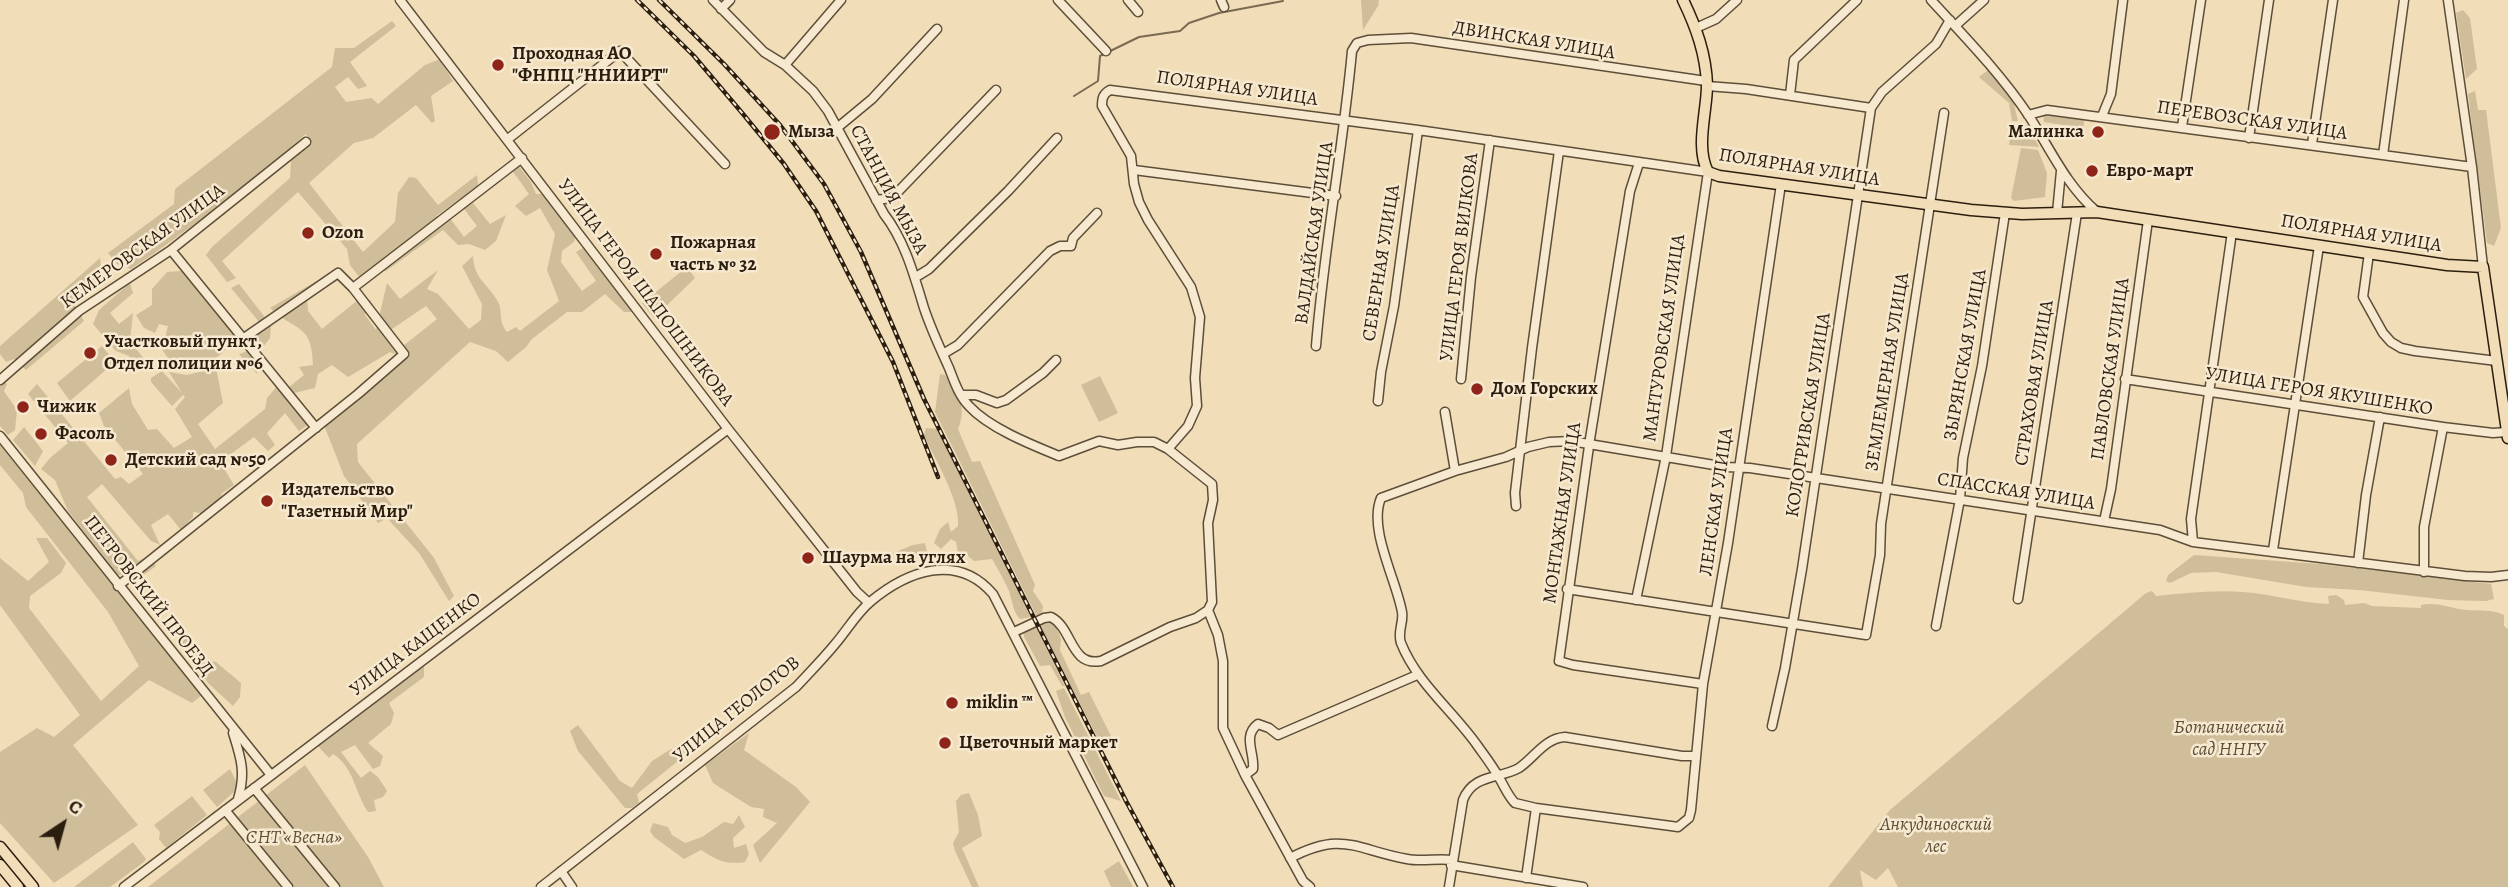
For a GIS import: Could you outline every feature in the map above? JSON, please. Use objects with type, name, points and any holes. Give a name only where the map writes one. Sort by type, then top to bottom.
[{"type":"main road","name":"МАНТУРОВСКАЯ УЛИЦА","points":[[1682,0],[1696,27],[1703,51],[1707,84],[1702,156],[1708,172]]},
{"type":"main road","name":"ПОЛЯРНАЯ УЛИЦА","points":[[1708,172],[1929,206],[2006,213],[2097,212],[2447,265],[2483,267]]},
{"type":"main road","points":[[2483,267],[2508,438]]},
{"type":"main road","points":[[0,847],[33,887]]},
{"type":"main road","points":[[0,865],[18,887]]},
{"type":"street","name":"УЛИЦА ГЕРОЯ ШАПОШНИКОВА","points":[[400,0],[728,429],[857,592],[869,603]]},
{"type":"street","name":"СТАНЦИЯ МЫЗА","points":[[713,0],[764,52],[785,65],[813,91],[837,128],[893,226],[916,277],[924,307],[961,395]]},
{"type":"street","points":[[721,9],[730,0]]},
{"type":"street","points":[[785,65],[841,0]]},
{"type":"street","points":[[1058,0],[1106,51]]},
{"type":"street","points":[[1128,0],[1138,12]]},
{"type":"street","points":[[1696,27],[1716,19],[1737,0]]},
{"type":"street","points":[[1790,95],[1794,60],[1857,0]]},
{"type":"street","points":[[1931,0],[1997,74],[2028,115],[2078,195],[2097,212]]},
{"type":"street","points":[[1871,108],[1882,92],[1936,44],[1953,23],[1984,0]]},
{"type":"street","points":[[2102,116],[2111,94],[2123,0]]},
{"type":"street","points":[[2182,127],[2201,0]]},
{"type":"street","points":[[2249,138],[2269,0]]},
{"type":"street","points":[[2312,144],[2333,0]]},
{"type":"street","points":[[2383,155],[2404,0]]},
{"type":"street","points":[[2448,0],[2483,267]]},
{"type":"street","points":[[837,128],[872,99],[937,29]]},
{"type":"street","name":"ДВИНСКАЯ УЛИЦА","points":[[1357,43],[1411,38],[1871,108]]},
{"type":"street","name":"ВАЛДАЙСКАЯ УЛИЦА","points":[[1316,346],[1329,229],[1346,121],[1352,51],[1357,43]]},
{"type":"street","points":[[508,139],[620,51],[725,164]]},
{"type":"street","points":[[876,200],[892,198],[996,90]]},
{"type":"street","name":"ПОЛЯРНАЯ УЛИЦА","points":[[1134,170],[1127,148],[1102,106],[1104,94],[1110,90],[1418,130],[1708,172]]},
{"type":"street","name":"КОЛОГРИВСКАЯ УЛИЦА","points":[[1772,726],[1792,625],[1871,108]]},
{"type":"street","name":"ПЕРЕВОЗСКАЯ УЛИЦА","points":[[2028,115],[2047,110],[2102,116],[2472,167]]},
{"type":"street","name":"ЗЕМЛЕМЕРНАЯ УЛИЦА","points":[[1792,625],[1866,635],[1881,555],[1881,524],[1886,488],[1944,113]]},
{"type":"street","name":"СЕВЕРНАЯ УЛИЦА","points":[[1378,401],[1418,130]]},
{"type":"street","points":[[916,277],[929,269],[998,201],[1057,138]]},
{"type":"street","name":"УЛИЦА ГЕРОЯ ВИЛКОВА","points":[[1461,379],[1471,277],[1490,140]]},
{"type":"street","name":"КЕМЕРОВСКАЯ УЛИЦА","points":[[0,380],[79,311],[172,250],[306,142]]},
{"type":"street","points":[[1516,506],[1520,451],[1559,151]]},
{"type":"street","points":[[354,288],[522,158]]},
{"type":"street","name":"МОНТАЖНАЯ УЛИЦА","points":[[1639,163],[1630,191],[1567,589],[1559,661],[1703,684]]},
{"type":"street","points":[[1168,449],[1188,426],[1197,406],[1195,378],[1200,327],[1196,299],[1183,273],[1147,220],[1134,184],[1134,170],[1336,196]]},
{"type":"street","points":[[2057,214],[2061,171]]},
{"type":"street","name":"МАНТУРОВСКАЯ УЛИЦА","points":[[1636,600],[1666,456],[1708,172]]},
{"type":"street","name":"ЛЕНСКАЯ УЛИЦА","points":[[1536,808],[1678,827],[1684,824],[1691,810],[1703,684],[1781,184]]},
{"type":"street","points":[[943,354],[958,345],[1051,251],[1060,246],[1071,246],[1073,238],[1097,213]]},
{"type":"street","name":"ЗЫРЯНСКАЯ УЛИЦА","points":[[1936,626],[1960,499],[1963,458],[1982,366],[2006,213]]},
{"type":"street","name":"СТРАХОВАЯ УЛИЦА","points":[[2018,599],[2077,213]]},
{"type":"street","name":"ПАВЛОВСКАЯ УЛИЦА","points":[[2104,521],[2111,489],[2148,220]]},
{"type":"street","points":[[2193,542],[2191,519],[2232,232]]},
{"type":"street","points":[[2273,550],[2319,246]]},
{"type":"street","points":[[172,250],[316,428]]},
{"type":"street","points":[[2369,253],[2363,297],[2391,342],[2401,348],[2416,351],[2497,361]]},
{"type":"street","points":[[118,586],[404,354],[354,288],[338,273],[243,338]]},
{"type":"street","points":[[961,395],[976,395],[997,403],[1006,400],[1056,360]]},
{"type":"street","name":"УЛИЦА ГЕРОЯ ЯКУШЕНКО","points":[[2125,379],[2443,428],[2507,432]]},
{"type":"street","points":[[961,395],[969,407],[1005,431],[1059,456],[1098,441],[1118,444],[1154,442],[1168,449],[1212,484],[1213,500],[1208,523],[1212,602],[1208,610],[1196,618],[1092,663],[1079,656],[1059,624],[1051,617],[1014,632]]},
{"type":"street","points":[[1445,412],[1455,471]]},
{"type":"street","points":[[2358,563],[2366,495],[2380,417]]},
{"type":"street","points":[[2424,572],[2424,527],[2443,428]]},
{"type":"street","name":"УЛИЦА КАЩЕНКО","points":[[124,887],[728,429]]},
{"type":"street","name":"ПЕТРОВСКИЙ ПРОЕЗД","points":[[0,436],[271,775]]},
{"type":"street","name":"СПАССКАЯ УЛИЦА","points":[[1417,675],[1399,635],[1402,614],[1377,513],[1381,498],[1455,471],[1549,442],[1590,444],[2104,521],[2160,530],[2193,542],[2273,550],[2424,572],[2491,578],[2508,575]]},
{"type":"street","name":"УЛИЦА ГЕОЛОГОВ","points":[[541,887],[796,687],[869,603],[916,574],[955,570],[976,577],[993,594],[1143,887]]},
{"type":"street","points":[[1567,589],[1792,625]]},
{"type":"street","points":[[1208,610],[1218,635],[1223,661],[1223,727],[1245,775],[1290,858],[1303,881],[1310,887]]},
{"type":"street","points":[[1245,775],[1253,769],[1250,738],[1258,724],[1269,728],[1278,736],[1417,675],[1465,729],[1497,774],[1510,798],[1515,803],[1536,808],[1526,878]]},
{"type":"street","points":[[232,727],[241,759],[243,781],[238,800]]},
{"type":"street","points":[[1449,887],[1451,862],[1466,791],[1490,775],[1519,768],[1558,738],[1696,756]]},
{"type":"street","points":[[254,788],[335,887]]},
{"type":"street","points":[[225,810],[288,887]]},
{"type":"street","points":[[1290,858],[1316,846],[1338,842],[1416,860],[1451,862],[1583,887]]},
{"type":"street","points":[[561,871],[572,887]]},
{"type":"green space","points":[[1361,0],[1379,0],[1363,30]]},
{"type":"green space","points":[[2463,10],[2470,18],[2477,69],[2466,79],[2456,13]]},
{"type":"green space","points":[[392,21],[396,26],[350,62],[367,86],[358,89],[348,77],[335,87],[346,102],[372,98],[378,104],[425,65],[440,59],[453,81],[431,96],[435,121],[432,123],[416,105],[373,138],[354,143],[309,183],[363,252],[395,222],[398,193],[409,177],[416,178],[438,205],[477,175],[478,186],[436,216],[449,217],[464,237],[477,226],[464,209],[473,203],[490,224],[506,215],[496,241],[485,250],[469,244],[458,245],[443,230],[386,271],[368,272],[360,278],[350,265],[347,249],[298,192],[222,261],[236,278],[227,282],[206,255],[290,178],[291,161],[311,145],[306,134],[220,204],[131,269],[117,264],[108,253],[174,204],[175,189],[332,67],[335,48],[354,48]]},
{"type":"green space","points":[[1988,70],[2013,100],[2018,121],[2012,121],[2009,103],[1979,77]]},
{"type":"green space","points":[[2475,91],[2478,110],[2486,110],[2501,228],[2494,246],[2487,243],[2468,94]]},
{"type":"green space","points":[[2043,113],[2085,116],[2083,128],[2044,122]]},
{"type":"green space","points":[[2028,125],[2039,147],[2009,145],[2011,130]]},
{"type":"green space","points":[[2021,148],[2038,150],[2047,173],[2045,197],[2014,201],[2011,198]]},
{"type":"green space","points":[[518,165],[536,194],[544,194],[576,234],[574,242],[562,251],[561,262],[582,291],[596,281],[576,252],[583,248],[633,312],[624,312],[605,294],[582,312],[567,312],[508,362],[496,351],[470,342],[357,444],[358,462],[434,558],[454,596],[449,601],[419,553],[387,518],[378,523],[344,476],[324,425],[405,357],[403,346],[437,319],[426,306],[392,329],[397,355],[390,352],[348,377],[332,365],[318,374],[315,388],[294,393],[289,387],[304,375],[299,367],[313,365],[310,342],[301,330],[270,308],[332,272],[343,274],[343,281],[337,281],[307,298],[308,311],[322,329],[359,299],[371,301],[365,315],[376,330],[387,283],[400,299],[438,270],[427,289],[438,294],[469,329],[481,320],[482,304],[462,266],[473,256],[478,276],[499,304],[501,319],[507,332],[516,327],[520,331],[559,301],[547,270],[555,234],[540,208],[526,216],[515,206],[529,194],[511,169]]},
{"type":"green space","points":[[100,258],[103,283],[73,303],[84,321],[26,370],[14,359],[6,362],[0,354],[0,346]]},
{"type":"green space","points":[[188,265],[238,327],[228,347],[214,359],[175,369],[162,349],[168,326],[159,324],[155,333],[144,328],[136,315],[152,305],[152,289],[167,272],[181,271]]},
{"type":"green space","points":[[687,267],[695,278],[654,318],[642,303]]},
{"type":"green space","points":[[130,283],[133,293],[110,313],[119,324],[133,313],[130,341],[152,369],[138,367],[129,356],[116,351],[93,324],[99,310]]},
{"type":"green space","points":[[239,284],[271,325],[270,338],[259,352],[257,374],[239,354],[248,351],[248,333],[260,323],[231,288]]},
{"type":"green space","points":[[102,346],[115,362],[70,401],[57,383]]},
{"type":"green space","points":[[216,368],[223,403],[198,424],[215,449],[265,409],[267,398],[278,385],[309,424],[299,431],[285,413],[267,433],[275,445],[268,451],[254,437],[220,462],[234,485],[201,513],[193,512],[193,517],[181,530],[168,514],[151,525],[160,545],[151,541],[102,484],[87,497],[138,561],[149,556],[156,566],[142,576],[118,575],[68,511],[55,480],[41,469],[68,443],[28,394],[37,384],[115,479],[121,477],[129,484],[143,474],[104,426],[99,413],[129,388],[132,404],[148,430],[157,429],[174,448],[192,437],[175,409],[185,397],[183,395],[172,406],[151,382],[151,378],[162,371],[182,393],[169,372],[187,375]]},
{"type":"green space","points":[[940,374],[945,375],[960,400],[962,413],[958,429],[972,462],[980,461],[1035,585],[1033,591],[1043,606],[1042,613],[1036,615],[935,412]]},
{"type":"green space","points":[[0,375],[7,384],[4,391],[17,410],[15,430],[8,435],[0,426]]},
{"type":"green space","points":[[1100,376],[1118,413],[1099,422],[1081,385]]},
{"type":"green space","points":[[24,427],[43,451],[35,466],[13,440]]},
{"type":"green space","points":[[926,428],[937,429],[1031,617],[1020,619],[1017,616],[1009,591],[992,559],[974,561],[967,555],[967,551],[965,561],[960,562],[956,542],[951,539],[941,549],[934,543],[940,529],[948,522],[951,532],[958,526],[958,515],[946,480],[924,435]]},
{"type":"green space","points":[[0,443],[202,695],[192,703],[149,680],[73,745],[138,825],[54,883],[0,823],[0,752],[37,728],[54,737],[80,715],[0,605],[0,558],[28,581],[49,562],[36,538],[47,538],[66,563],[61,573],[30,596],[29,608],[101,701],[139,666],[108,612],[26,507],[23,493],[0,465]]},
{"type":"green space","points":[[925,543],[927,552],[900,566],[893,553]]},
{"type":"green space","points":[[2194,555],[2320,564],[2491,584],[2494,599],[2448,600],[2306,587],[2216,572],[2191,573],[2170,583],[2166,581],[2168,575]]},
{"type":"green space","name":"Ботанический сад ННГУ","points":[[2152,591],[2156,596],[2243,592],[2329,604],[2328,596],[2336,595],[2344,600],[2345,605],[2364,603],[2372,606],[2421,608],[2421,605],[2431,604],[2504,615],[2504,626],[2508,629],[2508,887],[1898,887],[1888,868],[1876,880],[1860,870],[1863,887],[1828,887],[1890,810],[2146,593]]},
{"type":"green space","points":[[1046,619],[1057,627],[1061,639],[1060,650],[1081,695],[1089,692],[1112,738],[1102,746],[1041,628],[1039,623]]},
{"type":"green space","points":[[1034,625],[1065,686],[1062,686],[1050,665],[1040,666],[1024,637],[1024,630]]},
{"type":"green space","points":[[182,633],[187,634],[199,653],[209,661],[216,662],[241,683],[240,697],[233,706],[208,683],[179,638]]},
{"type":"green space","points":[[424,663],[424,677],[389,703],[394,713],[391,724],[368,743],[383,756],[380,766],[373,769],[355,745],[341,752],[361,778],[370,771],[378,777],[387,791],[383,797],[374,800],[376,811],[368,812],[346,766],[333,754],[329,758],[316,744]]},
{"type":"green space","points":[[1064,688],[1121,801],[1104,796],[1065,717],[1056,691]]},
{"type":"green space","points":[[578,725],[620,781],[632,788],[652,761],[671,749],[677,751],[689,745],[693,749],[637,794],[639,803],[632,808],[625,808],[578,751],[570,731]]},
{"type":"green space","points":[[749,733],[744,750],[796,787],[810,802],[760,863],[753,845],[777,823],[763,817],[764,809],[751,807],[713,783],[705,765]]},
{"type":"green space","name":"СНТ «Весна»","points":[[305,765],[368,857],[384,887],[148,887]]},
{"type":"green space","points":[[230,769],[237,783],[234,792],[217,807],[203,790]]},
{"type":"green space","points":[[969,793],[978,815],[982,836],[962,848],[979,887],[972,887],[953,843],[959,832],[956,801],[961,795]]},
{"type":"green space","points":[[192,796],[207,815],[166,848],[154,825]]},
{"type":"green space","points":[[739,815],[745,827],[733,838],[734,848],[746,844],[749,854],[745,862],[722,861],[701,850],[684,859],[650,831],[653,823],[668,827],[672,835],[685,843],[702,837],[724,822],[733,824]]},
{"type":"green space","points":[[133,842],[146,859],[144,862],[110,887],[74,887]]},
{"type":"green space","points":[[1119,861],[1133,887],[1111,887],[1104,871]]},
{"type":"waterway","points":[[1074,96],[1098,81],[1100,56],[1139,37],[1180,31],[1189,23],[1219,13],[1283,1]]},
{"type":"railway","points":[[637,0],[694,56],[784,164],[816,211],[893,362],[938,477]]},
{"type":"railway","points":[[659,0],[724,64],[780,125],[824,184],[861,252],[924,399],[1126,801],[1173,887]]},
{"type":"place","name":"Проходная АО \"ФНПЦ \"ННИИРТ\"","points":[[498,65]]},
{"type":"place","name":"Мыза","points":[[772,132]]},
{"type":"place","name":"Малинка","points":[[2098,132]]},
{"type":"place","name":"Евро-март","points":[[2092,171]]},
{"type":"place","name":"Ozon","points":[[308,233]]},
{"type":"place","name":"Пожарная часть № 32","points":[[656,254]]},
{"type":"place","name":"Участковый пункт, Отдел полиции №6","points":[[90,353]]},
{"type":"place","name":"Дом Горских","points":[[1477,389]]},
{"type":"place","name":"Чижик","points":[[23,407]]},
{"type":"place","name":"Фасоль","points":[[41,434]]},
{"type":"place","name":"Детский сад №50","points":[[111,460]]},
{"type":"place","name":"Издательство \"Газетный Мир\"","points":[[267,501]]},
{"type":"place","name":"Шаурма на углях","points":[[808,558]]},
{"type":"place","name":"miklin ™","points":[[952,703]]},
{"type":"place","name":"Цветочный маркет","points":[[945,743]]},
{"type":"park label","name":"Анкудиновский лес","points":[[1936,836]]}]
